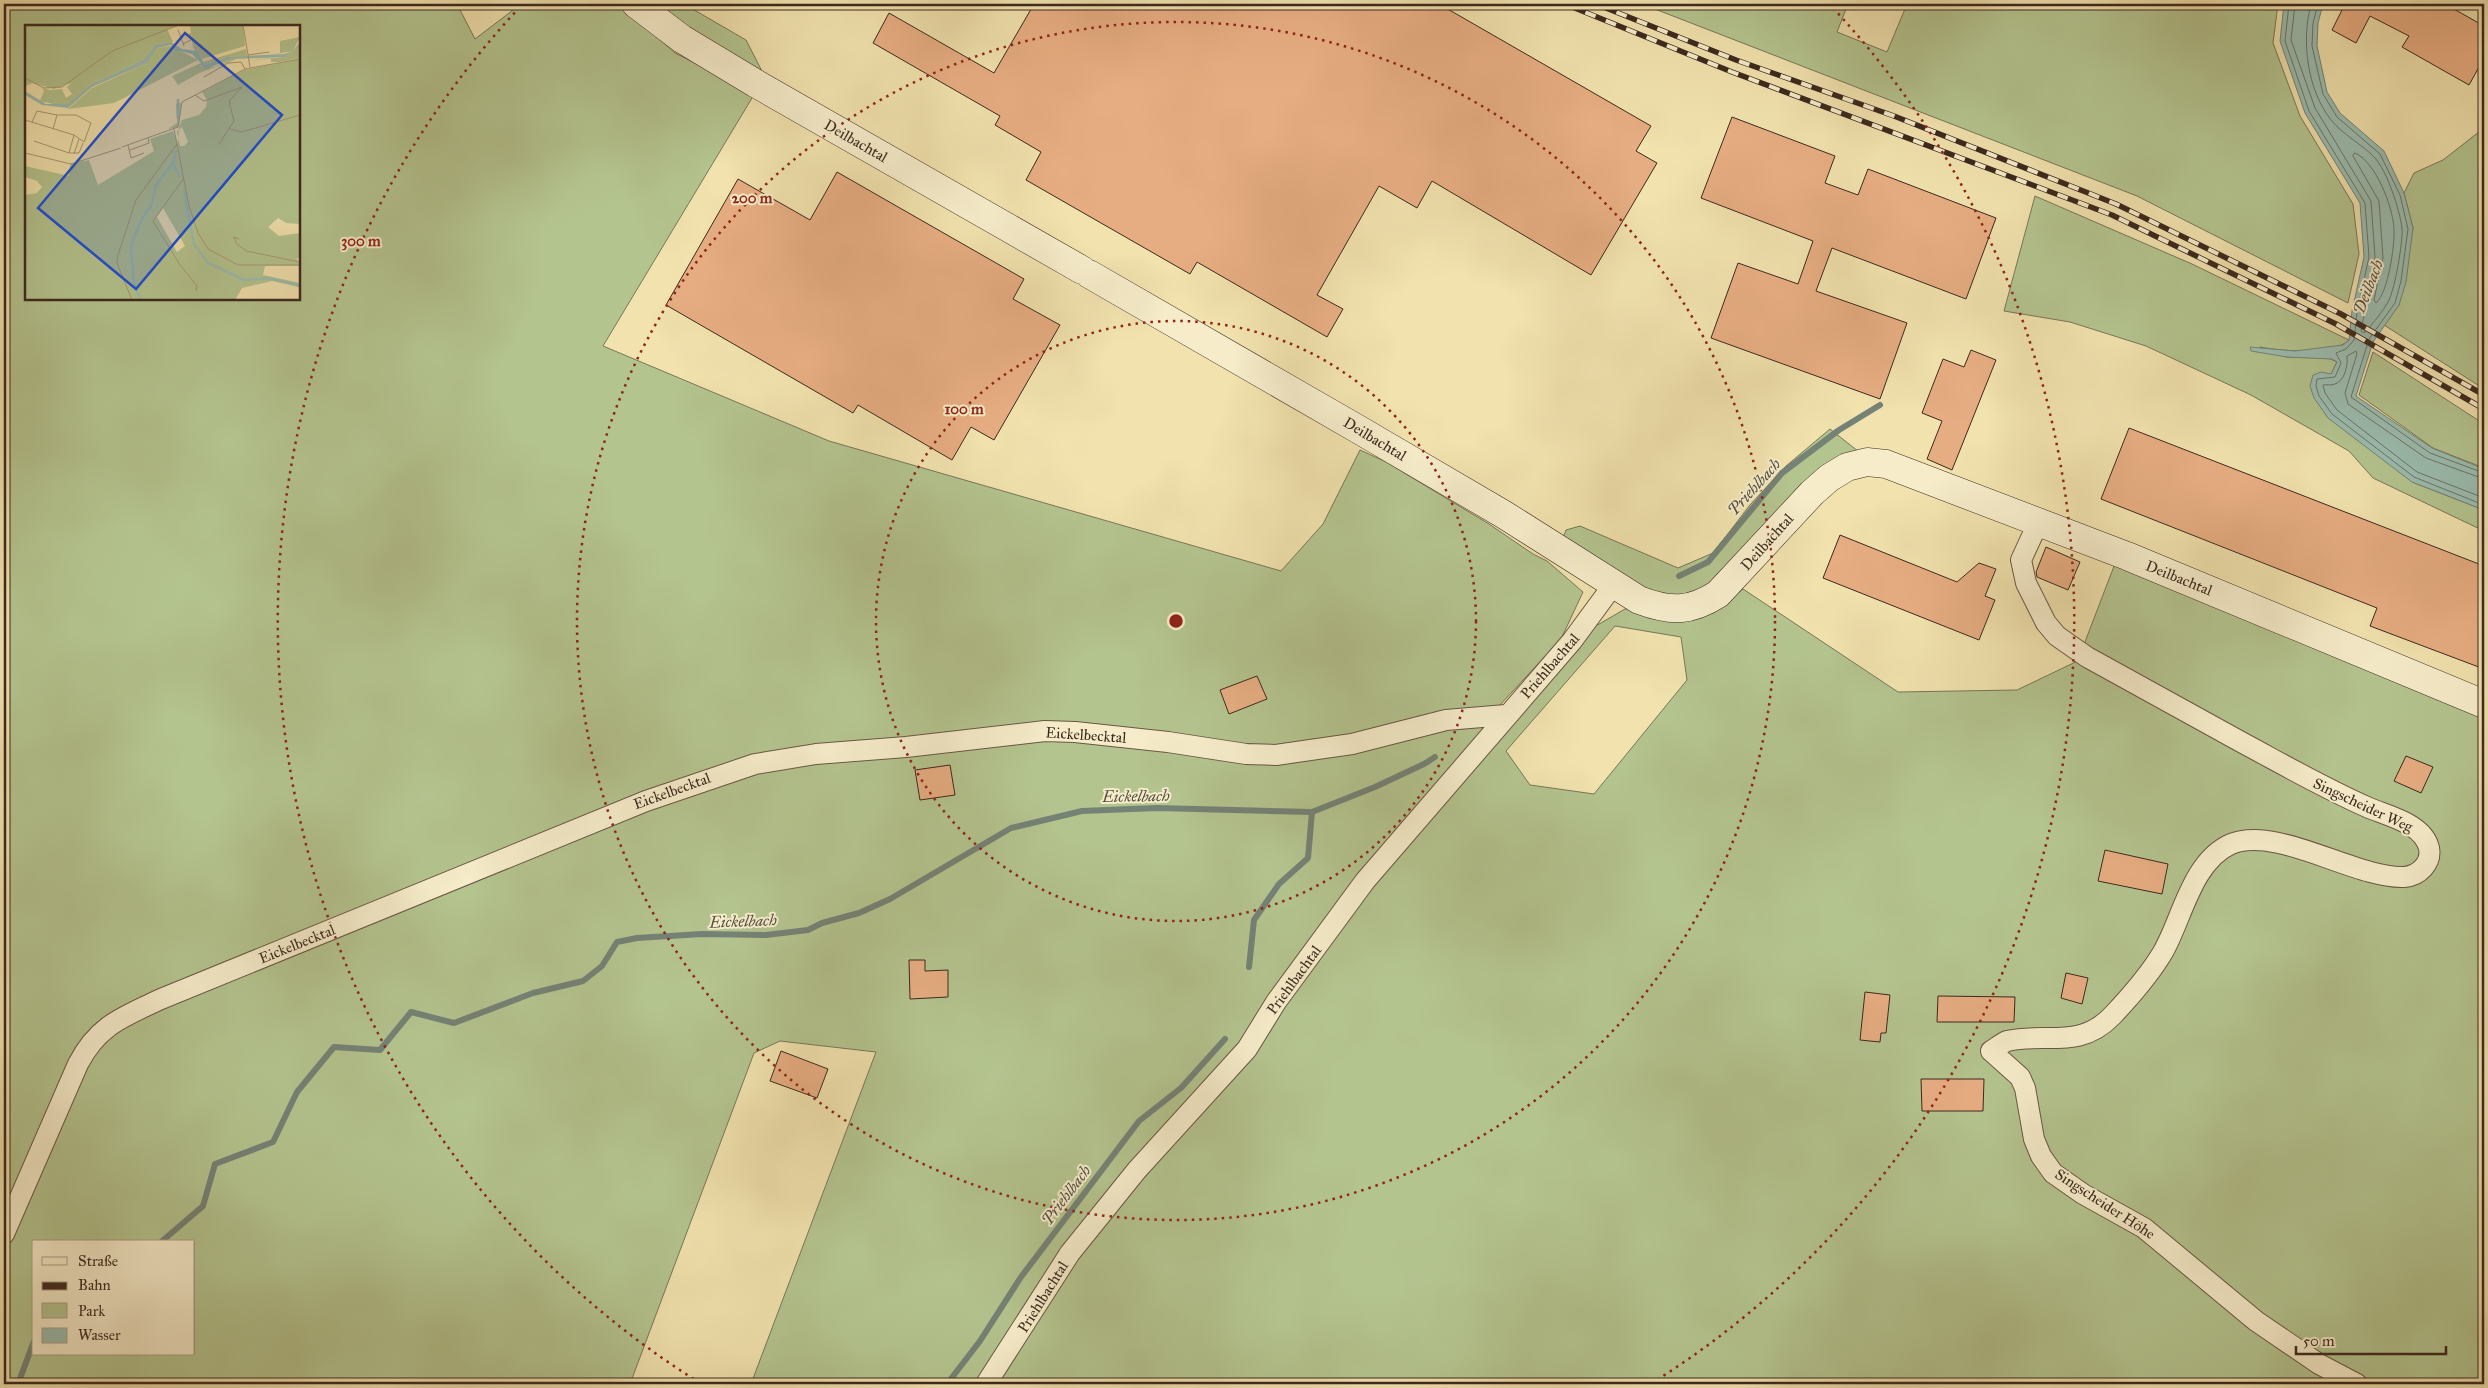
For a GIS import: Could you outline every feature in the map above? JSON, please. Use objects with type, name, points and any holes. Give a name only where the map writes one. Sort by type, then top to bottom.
[{"type":"street","name":"Deilbachtal","points":[[636,4],[698,49],[1356,428],[1502,514],[1640,600],[1656,606],[1689,609],[1703,604],[1718,594],[1808,497],[1829,478],[1847,467],[1867,462],[1886,464],[2127,556],[2484,704]]},
{"type":"street","name":"Singscheider Weg","points":[[2006,1041],[2068,1038],[2092,1031],[2106,1021],[2162,953],[2188,894],[2206,864],[2217,853],[2232,844],[2249,841],[2268,842],[2396,876],[2410,876],[2421,870],[2429,858],[2426,840],[2409,825],[2316,784],[2087,657],[2057,636],[2038,610],[2021,571],[2020,560],[2038,523]]},
{"type":"street","name":"Priehlbachtal","points":[[986,1384],[1070,1253],[1137,1170],[1246,1049],[1276,1002],[1365,881],[1506,715],[1572,641],[1614,584]]},
{"type":"street","name":"Eickelbecktal","points":[[4,1234],[87,1046],[113,1021],[646,800],[731,770],[807,755],[1045,731],[1075,732],[1168,742],[1246,754],[1276,755],[1352,744],[1446,720],[1506,715]]},
{"type":"street","name":"Singscheider Höhe","points":[[2006,1041],[1991,1051],[2020,1077],[2025,1088],[2034,1139],[2041,1156],[2053,1173],[2083,1194],[2144,1228],[2256,1321],[2319,1364],[2356,1384]]},
{"type":"green space","points":[[4,4],[457,4],[475,39],[521,4],[620,4],[675,53],[755,93],[603,346],[829,441],[1281,571],[1323,524],[1360,450],[1386,462],[1489,524],[1533,554],[1547,561],[1583,592],[1561,639],[1500,705],[1513,719],[1594,627],[1625,609],[1717,610],[1743,589],[1898,692],[2017,690],[2086,657],[2083,647],[2116,561],[2484,714],[2484,1384],[751,1384],[876,1052],[780,1041],[754,1053],[630,1384],[4,1384]],"holes":[[[1615,626],[1681,637],[1687,680],[1594,794],[1530,785],[1506,751]]]},
{"type":"green space","points":[[653,4],[684,4],[746,40],[765,77]]},
{"type":"green space","points":[[1642,4],[1848,4],[1837,32],[1887,52],[1907,4],[2278,4],[2273,43],[2300,116],[2353,204],[2359,254],[2348,303],[2137,196]]},
{"type":"green space","points":[[2484,128],[2484,389],[2384,325],[2399,305],[2413,228],[2404,193],[2414,173],[2443,160]]},
{"type":"green space","points":[[2035,196],[2192,264],[2349,340],[2341,345],[2319,350],[2293,351],[2260,347],[2287,357],[2328,358],[2337,362],[2331,374],[2412,482],[2484,510],[2484,531],[2373,478],[2349,451],[2251,395],[2146,346],[2070,322],[2004,311]]},
{"type":"green space","points":[[2373,352],[2484,424],[2484,468],[2433,448],[2359,395]]},
{"type":"green space","points":[[1830,429],[1868,459],[1731,577],[1661,604],[1561,543],[1566,530],[1580,526],[1678,568],[1713,553],[1750,505],[1786,466]]},
{"type":"water","name":"Deilbach","points":[[2284,4],[2323,4],[2318,23],[2317,46],[2327,92],[2340,113],[2384,151],[2404,193],[2413,228],[2406,282],[2399,305],[2373,342],[2356,396],[2432,448],[2484,469],[2484,510],[2412,482],[2328,418],[2314,398],[2310,386],[2313,375],[2321,372],[2331,374],[2337,362],[2332,359],[2287,357],[2251,351],[2250,347],[2295,351],[2343,345],[2349,340],[2352,311],[2364,257],[2360,203],[2305,113],[2280,41]]},
{"type":"building","points":[[1034,4],[1439,4],[1651,126],[1636,151],[1657,163],[1591,275],[1432,181],[1417,208],[1379,186],[1317,295],[1343,309],[1327,337],[1197,262],[1190,274],[1026,180],[1041,152],[995,125],[1000,116],[873,43],[889,13],[994,73]]},
{"type":"building","points":[[2345,4],[2445,4],[2484,26],[2484,58],[2469,85],[2402,47],[2409,36],[2370,16],[2356,43],[2332,30]]},
{"type":"building","points":[[1732,117],[1835,156],[1825,183],[1858,195],[1868,169],[1996,218],[1966,299],[1832,248],[1816,291],[1907,323],[1880,399],[1711,338],[1738,263],[1798,284],[1813,241],[1701,198]]},
{"type":"building","points":[[837,172],[1024,279],[1013,299],[1060,325],[994,440],[971,427],[952,460],[858,405],[853,413],[666,305],[738,179],[810,220]]},
{"type":"building","points":[[1971,350],[1996,360],[1952,470],[1927,459],[1942,421],[1922,413],[1943,359],[1964,367]]},
{"type":"building","points":[[2129,428],[2484,566],[2484,669],[2370,626],[2377,608],[2101,499]]},
{"type":"building","points":[[1840,535],[1957,582],[1979,563],[1996,569],[1985,596],[1995,600],[1979,640],[1823,578]]},
{"type":"building","points":[[2046,547],[2080,562],[2068,590],[2037,577],[2036,572]]},
{"type":"building","points":[[1257,676],[1267,699],[1229,714],[1220,690]]},
{"type":"building","points":[[2406,756],[2433,767],[2421,793],[2394,781]]},
{"type":"building","points":[[950,765],[955,795],[920,800],[915,770]]},
{"type":"building","points":[[2105,850],[2168,864],[2162,894],[2098,881]]},
{"type":"building","points":[[909,960],[925,960],[925,971],[948,970],[948,997],[910,999]]},
{"type":"building","points":[[2066,973],[2088,978],[2082,1004],[2061,998]]},
{"type":"building","points":[[1865,992],[1890,995],[1886,1033],[1881,1033],[1880,1042],[1860,1040]]},
{"type":"building","points":[[1938,996],[2015,997],[2014,1022],[1937,1022]]},
{"type":"building","points":[[781,1051],[828,1069],[817,1098],[770,1081]]},
{"type":"building","points":[[1921,1079],[1984,1079],[1983,1111],[1922,1111]]},
{"type":"waterway","name":"Priehlbach","points":[[1679,576],[1708,562],[1782,473],[1839,430],[1880,405]]},
{"type":"waterway","name":"Eickelbach","points":[[163,1240],[203,1206],[215,1164],[273,1142],[297,1092],[334,1047],[380,1050],[411,1012],[454,1023],[533,993],[583,981],[602,966],[617,942],[637,938],[702,934],[766,935],[808,930],[822,923],[859,913],[890,899],[1011,828],[1082,811],[1157,808],[1312,812],[1375,787],[1435,757]]},
{"type":"waterway","name":"Priehlbach","points":[[1249,967],[1254,920],[1279,884],[1308,858],[1312,812]]},
{"type":"waterway","name":"Priehlbach","points":[[947,1384],[980,1341],[1021,1277],[1139,1121],[1181,1088],[1225,1039]]},
{"type":"waterway","name":"Eickelbach","points":[[18,1384],[32,1346]]},
{"type":"railway","points":[[1565,4],[1732,72],[2112,215],[2336,324],[2484,409]]},
{"type":"railway","points":[[1596,4],[1736,60],[1894,116],[2116,204],[2341,314],[2484,395]]}]
